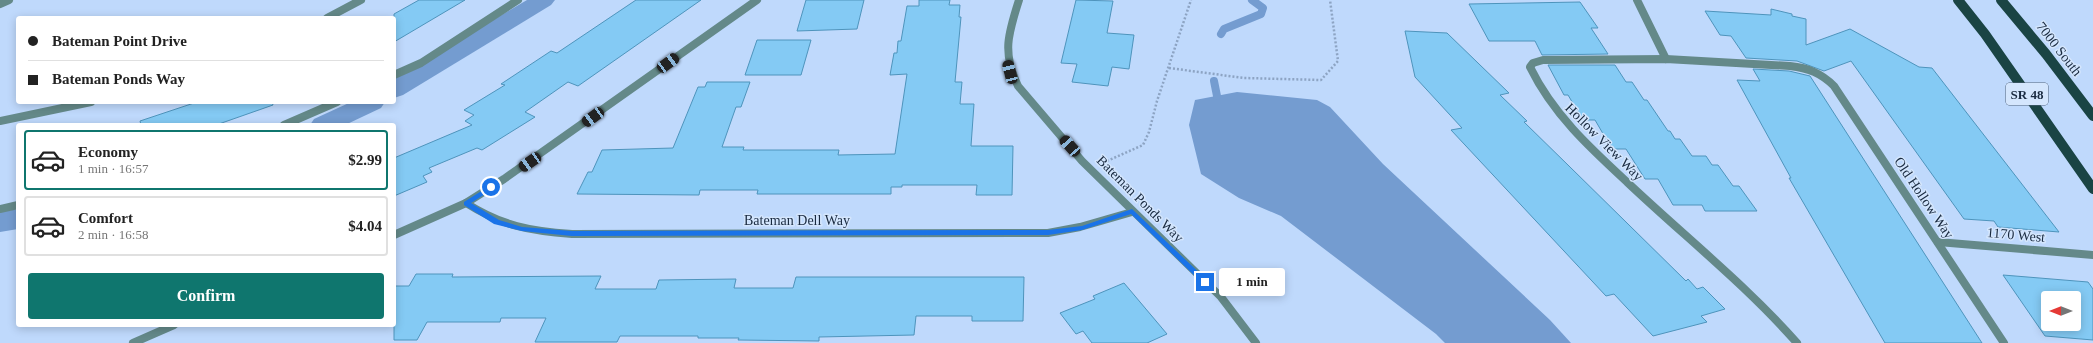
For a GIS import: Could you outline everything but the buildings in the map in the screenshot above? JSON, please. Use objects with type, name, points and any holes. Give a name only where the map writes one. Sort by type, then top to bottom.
[{"type":"main road","name":"SR 48","points":[[1958,0],[1985,34],[2093,189]]},
{"type":"main road","name":"7000 South","points":[[2001,0],[2046,54],[2093,116]]},
{"type":"street","points":[[0,4],[9,0]]},
{"type":"street","points":[[331,16],[361,0]]},
{"type":"street","points":[[396,74],[421,63],[518,0]]},
{"type":"street","points":[[396,234],[466,203],[543,153],[756,0]]},
{"type":"street","name":"Bateman Ponds Way","points":[[1018,0],[1007,41],[1006,57],[1010,72],[1030,102],[1090,169],[1132,212],[1224,300],[1245,324],[1256,343]]},
{"type":"street","points":[[1637,0],[1666,59]]},
{"type":"street","name":"Hollow View Way","points":[[1798,343],[1739,281],[1658,212],[1582,140],[1555,112],[1540,88],[1530,67],[1537,61],[1543,60],[1666,59],[1790,66],[1818,72]]},
{"type":"street","name":"Old Hollow Way","points":[[1818,72],[1834,86],[2004,343]]},
{"type":"street","points":[[0,121],[81,104]]},
{"type":"street","points":[[289,123],[332,104]]},
{"type":"street","name":"Bateman Dell Way","points":[[466,203],[496,222],[522,229],[572,234],[1048,232],[1085,227],[1132,212]]},
{"type":"street","points":[[0,209],[16,205]]},
{"type":"street","name":"1170 West","points":[[1938,242],[2093,255]]},
{"type":"street","points":[[133,343],[169,327]]},
{"type":"path","points":[[1090,169],[1144,146],[1191,0]]},
{"type":"path","points":[[1169,68],[1209,75],[1280,81],[1321,80],[1338,61],[1330,0]]},
{"type":"water","points":[[1237,92],[1317,100],[1330,107],[1383,164],[1550,320],[1571,343],[1445,343],[1436,334],[1281,216],[1239,198],[1201,174],[1189,125],[1195,100]]},
{"type":"waterway","points":[[396,89],[543,0]]},
{"type":"waterway","points":[[1221,34],[1224,29],[1261,14],[1263,8],[1252,0]]},
{"type":"waterway","points":[[1214,81],[1217,96]]},
{"type":"waterway","points":[[327,123],[368,104]]},
{"type":"waterway","points":[[0,222],[16,219]]},
{"type":"route","points":[[491,187],[466,203],[496,222],[522,229],[572,234],[1048,232],[1072,230],[1092,226],[1132,212],[1205,282]]}]
